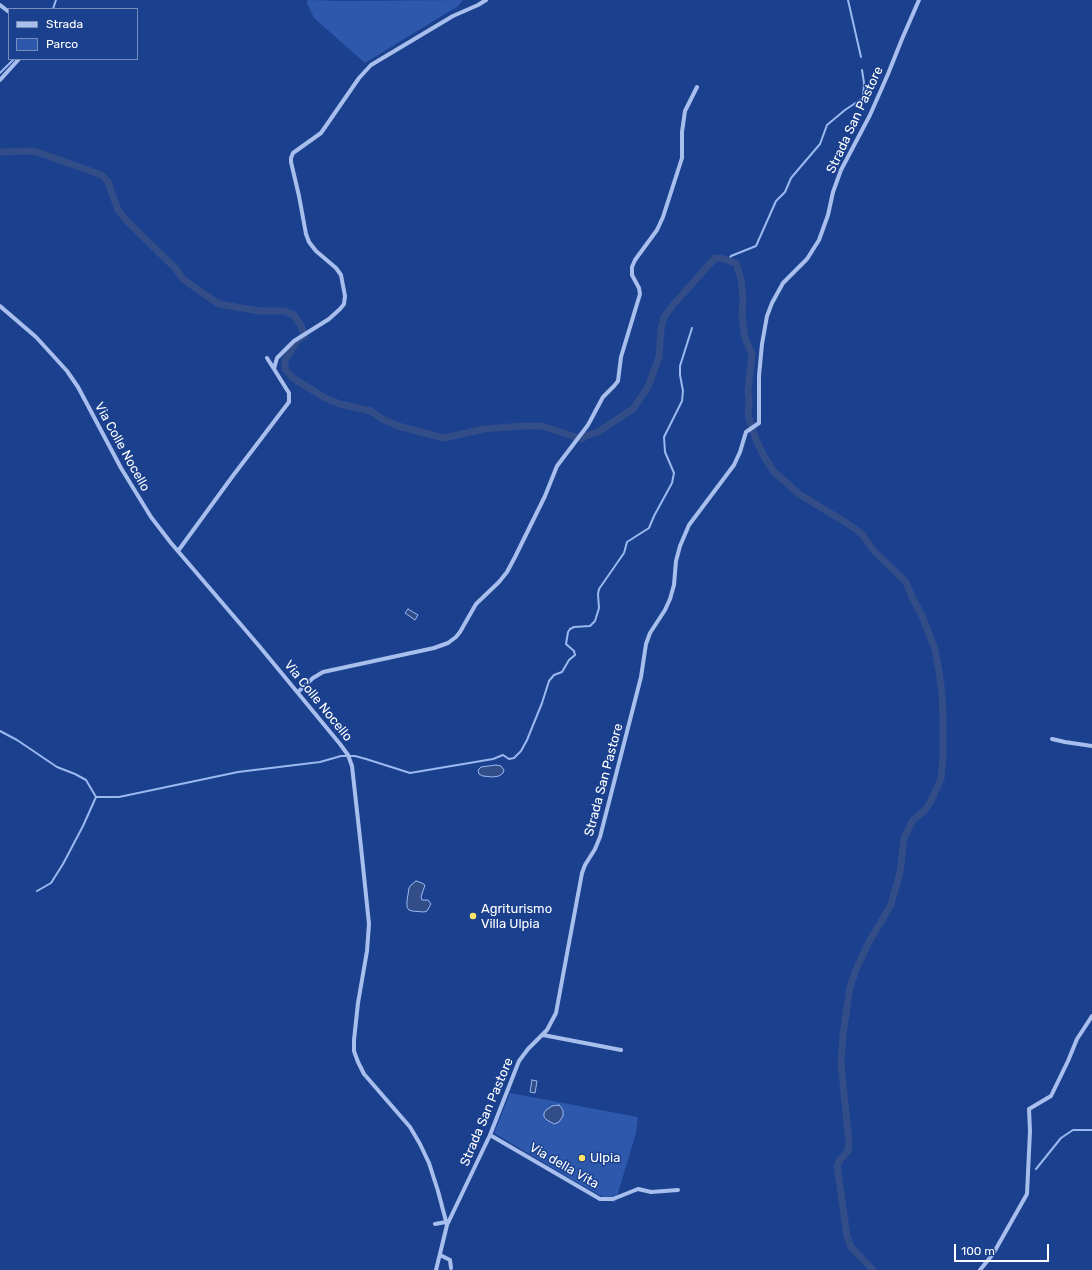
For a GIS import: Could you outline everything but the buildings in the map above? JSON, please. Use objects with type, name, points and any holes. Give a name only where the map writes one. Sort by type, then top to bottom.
[{"type":"street","points":[[274,369],[276,360],[290,345],[298,337],[339,311],[343,306],[344,299],[341,275],[336,268],[316,251],[309,242],[306,234],[291,162],[293,153],[321,133],[359,78],[371,65],[453,16],[486,0]]},
{"type":"street","name":"Strada San Pastore","points":[[447,1224],[490,1135],[520,1061],[528,1049],[543,1035],[558,1009],[582,873],[585,865],[596,849],[600,837],[641,677],[648,639],[670,599],[674,585],[681,542],[687,529],[703,505],[734,465],[748,430],[758,425],[760,421],[759,392],[762,344],[767,316],[772,303],[783,283],[807,259],[819,240],[841,170],[870,115],[919,0]]},
{"type":"street","points":[[0,5],[8,11]]},
{"type":"street","points":[[0,80],[18,60]]},
{"type":"street","points":[[298,692],[313,678],[323,672],[444,645],[456,637],[476,604],[501,580],[511,565],[545,496],[557,466],[581,434],[603,398],[618,381],[621,357],[640,297],[639,288],[632,275],[632,266],[657,230],[663,217],[682,158],[682,132],[685,111],[697,87]]},
{"type":"street","name":"Via Colle Nocello","points":[[0,306],[36,337],[53,354],[73,378],[140,501],[155,523],[298,692],[349,757],[352,766],[369,924],[367,951],[359,997],[354,1040],[356,1056],[364,1074],[401,1115],[418,1140],[427,1160],[447,1224],[436,1270]]},
{"type":"street","points":[[178,551],[289,402],[289,393],[267,358]]},
{"type":"street","points":[[1052,739],[1092,746]]},
{"type":"street","points":[[980,1270],[993,1254],[1027,1194],[1030,1131],[1029,1109],[1051,1096],[1077,1039],[1092,1016]]},
{"type":"street","points":[[543,1035],[621,1050]]},
{"type":"street","name":"Via della Vita","points":[[490,1135],[600,1199],[613,1199],[638,1189],[651,1192],[678,1190]]},
{"type":"street","points":[[435,1224],[447,1224]]},
{"type":"street","points":[[440,1255],[450,1260],[451,1268]]},
{"type":"green space","points":[[463,0],[458,6],[365,63],[314,18],[306,1]]},
{"type":"green space","name":"Ulpia","points":[[510,1093],[638,1117],[636,1133],[615,1203],[578,1183],[494,1133]]},
{"type":"shaded area","points":[[408,609],[418,615],[415,620],[405,613]]},
{"type":"shaded area","points":[[496,765],[501,766],[504,770],[499,776],[483,776],[479,774],[478,770],[481,767]]},
{"type":"shaded area","points":[[416,881],[425,885],[421,897],[422,900],[428,900],[431,904],[427,911],[424,912],[412,911],[407,907],[409,888]]},
{"type":"shaded area","points":[[532,1080],[537,1081],[535,1093],[530,1092]]},
{"type":"shaded area","points":[[559,1105],[563,1110],[563,1116],[559,1122],[554,1124],[544,1117],[544,1113],[552,1106]]},
{"type":"waterway","points":[[53,8],[56,0]]},
{"type":"waterway","points":[[848,0],[861,57]]},
{"type":"waterway","points":[[0,73],[13,60]]},
{"type":"waterway","points":[[728,261],[731,256],[756,246],[776,201],[785,192],[791,178],[820,144],[827,125],[845,110],[863,98],[864,83],[862,70]]},
{"type":"waterway","points":[[0,152],[37,152],[102,175],[108,182],[118,210],[127,221],[176,269],[183,279],[219,304],[259,311],[285,311],[294,315],[305,335],[297,341],[285,360],[285,369],[293,378],[325,398],[340,404],[371,411],[382,419],[398,426],[444,438],[484,429],[523,426],[542,426],[582,439],[585,436],[598,432],[633,409],[648,387],[659,357],[661,329],[664,317],[673,305],[715,258],[736,263],[741,280],[743,298],[742,315],[745,338],[752,354],[748,391],[748,415],[756,440],[774,472],[799,494],[862,534],[873,550],[906,582],[935,649],[942,693],[943,759],[941,779],[930,803],[924,811],[913,820],[904,838],[900,872],[891,905],[870,940],[857,967],[850,987],[843,1034],[841,1064],[849,1143],[848,1151],[837,1165],[847,1236],[851,1247],[873,1270]]},
{"type":"waterway","points":[[96,797],[119,797],[238,772],[320,762],[341,756],[355,756],[410,773],[493,759],[503,755],[509,759],[514,758],[521,751],[527,740],[549,681],[554,675],[562,672],[569,660],[575,655],[574,651],[566,644],[568,632],[574,627],[590,626],[595,621],[599,608],[599,589],[624,553],[627,542],[649,528],[672,483],[674,473],[665,452],[664,437],[682,401],[683,391],[680,366],[692,328]]},
{"type":"waterway","points":[[0,731],[17,740],[57,767],[86,780],[96,797]]},
{"type":"waterway","points":[[37,891],[51,883],[63,864],[96,797]]},
{"type":"waterway","points":[[1036,1169],[1061,1138],[1073,1130],[1092,1130]]},
{"type":"place","name":"Agriturismo Villa Ulpia","points":[[473,916]]},
{"type":"place","name":"Ulpia","points":[[582,1158]]}]
